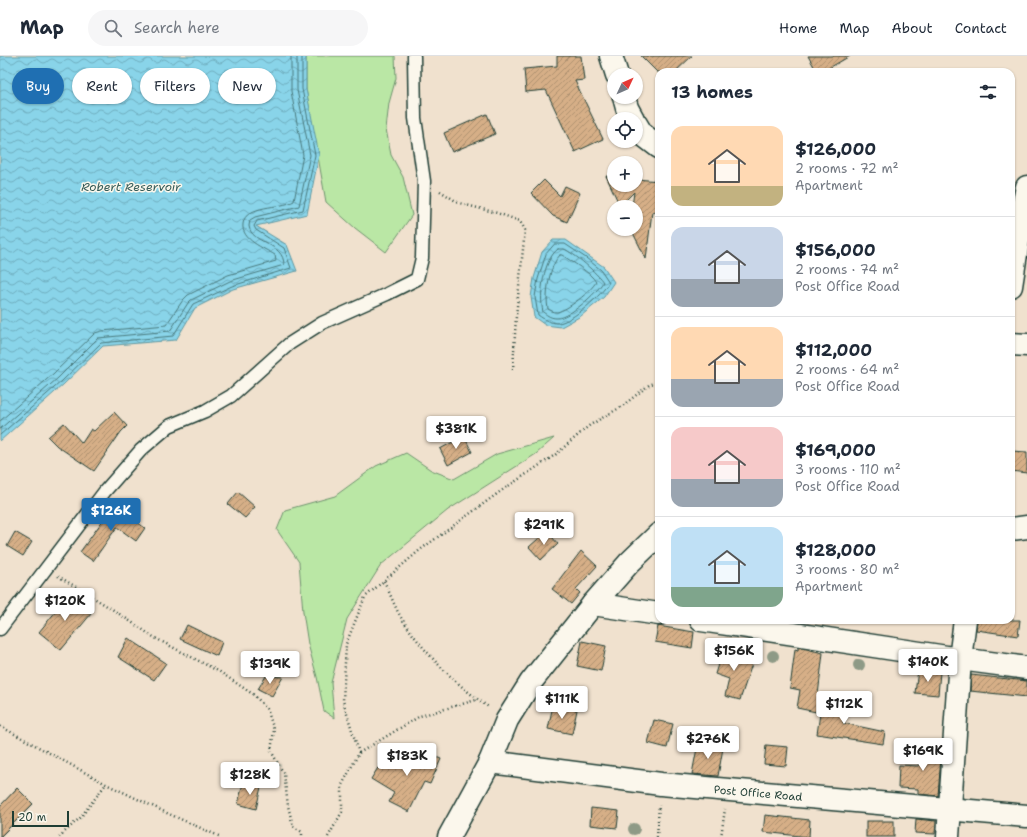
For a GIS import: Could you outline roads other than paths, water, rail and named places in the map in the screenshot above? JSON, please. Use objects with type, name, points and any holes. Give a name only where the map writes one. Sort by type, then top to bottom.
[{"type":"street","points":[[611,56],[615,68]]},
{"type":"street","points":[[643,135],[655,144]]},
{"type":"street","points":[[1015,260],[1027,188]]},
{"type":"street","points":[[1015,344],[1027,345]]},
{"type":"street","points":[[1015,528],[1027,527]]},
{"type":"street","points":[[449,837],[490,762],[507,720],[531,682],[593,604],[629,563],[655,538]]},
{"type":"street","points":[[593,604],[655,613]]},
{"type":"street","points":[[728,624],[1027,668]]},
{"type":"street","points":[[948,837],[960,659],[964,624]]},
{"type":"street","name":"Post Office Road","points":[[490,762],[661,784],[1027,816]]},
{"type":"lane","points":[[0,629],[105,491],[141,450],[169,426],[205,410],[231,396],[289,344],[322,323],[417,279],[422,258],[424,181],[415,118],[414,56]]},
{"type":"water","name":"Robert Reservoir","points":[[0,56],[306,56],[306,89],[319,155],[307,214],[256,226],[287,245],[297,271],[233,289],[195,308],[176,340],[103,346],[64,384],[0,441]]},
{"type":"water","points":[[553,240],[566,240],[604,267],[614,282],[604,297],[581,316],[561,327],[545,325],[534,317],[531,297],[534,278],[542,252]]}]
